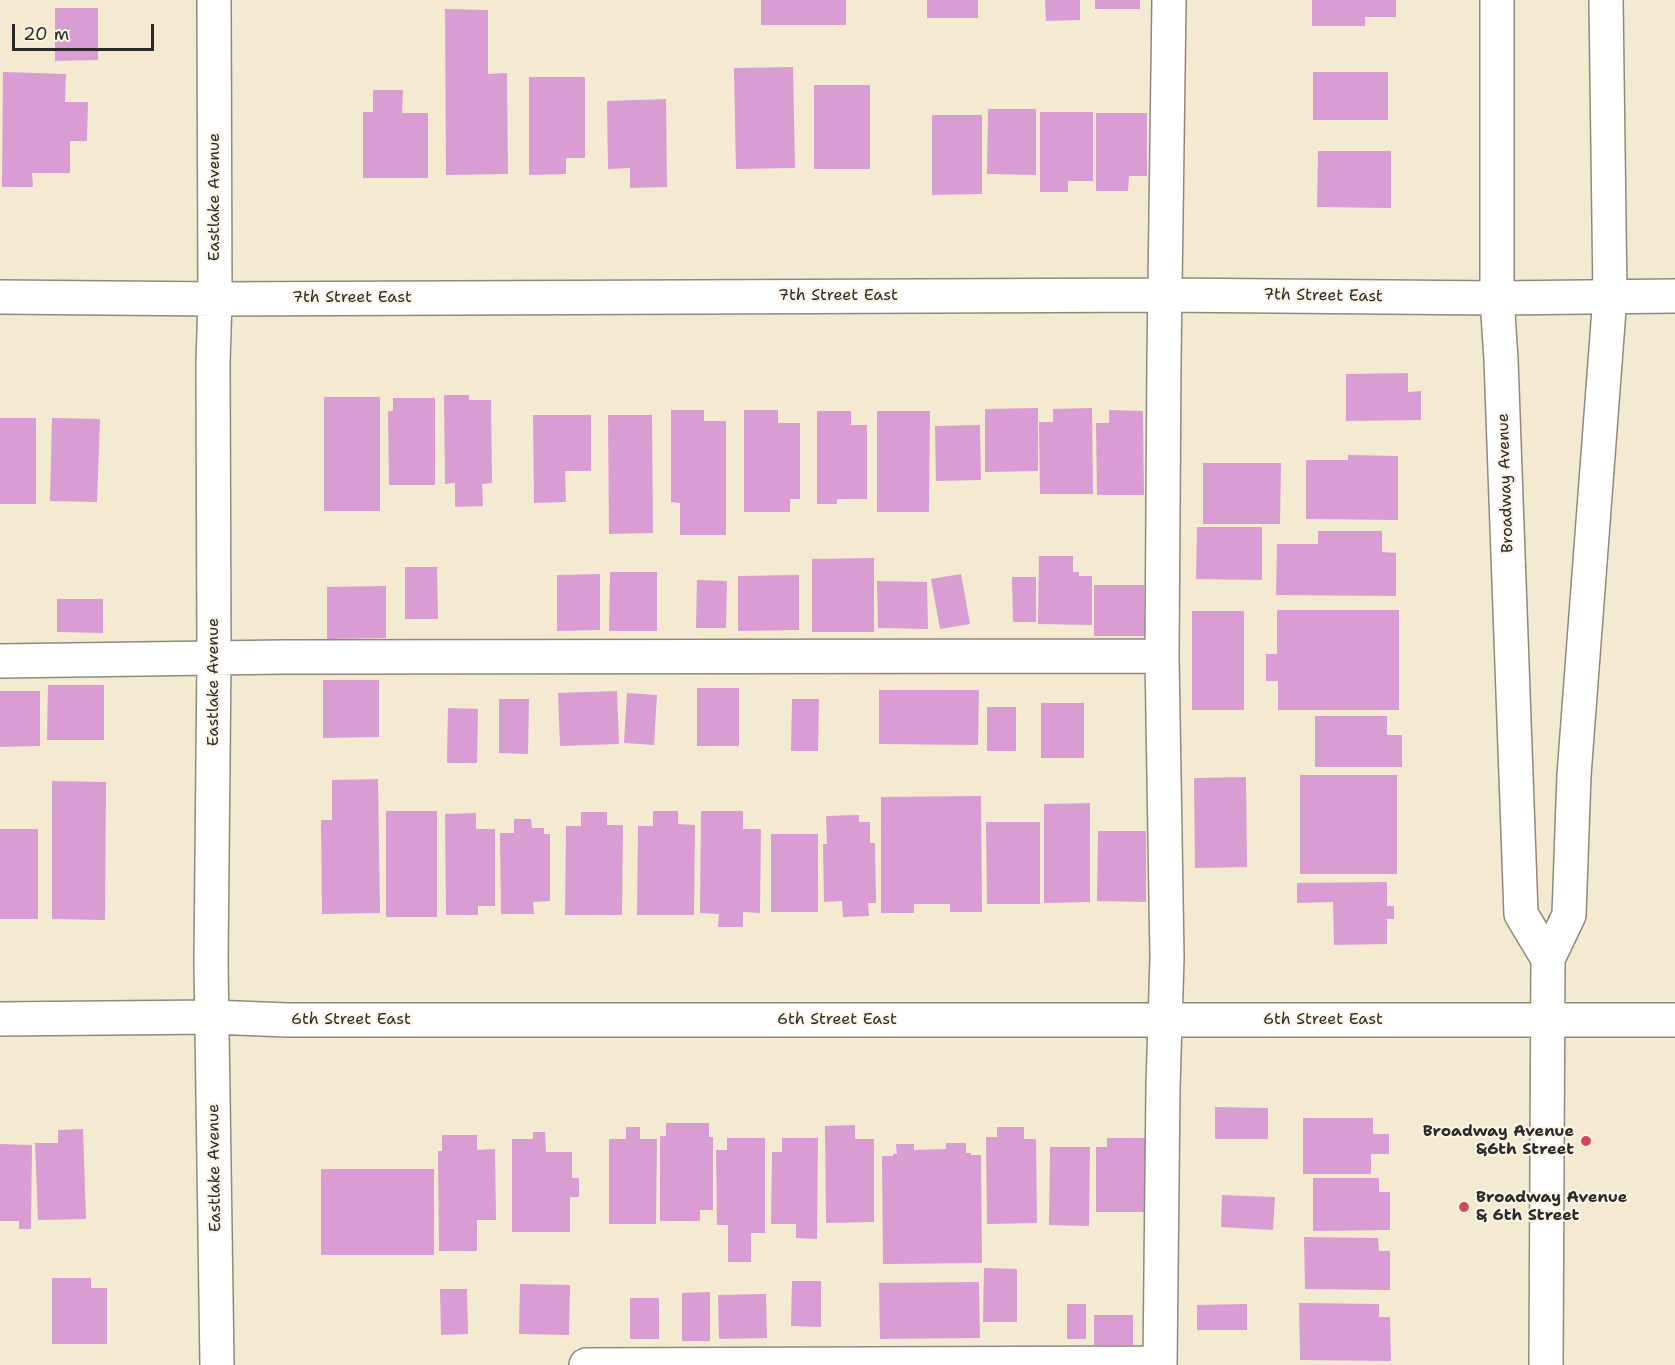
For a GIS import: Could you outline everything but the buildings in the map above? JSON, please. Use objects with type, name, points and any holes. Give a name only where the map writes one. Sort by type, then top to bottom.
[{"type":"street","name":"Eastlake Avenue","points":[[214,0],[214,658],[211,962],[217,1365]]},
{"type":"street","points":[[586,1365],[1160,1364],[1167,958],[1162,656],[1169,0]]},
{"type":"street","name":"Broadway Avenue","points":[[1497,0],[1497,298],[1502,360],[1521,914],[1548,959]]},
{"type":"street","points":[[1546,1365],[1548,959],[1569,915],[1574,775],[1610,296],[1606,0]]},
{"type":"street","name":"7th Street East","points":[[0,297],[215,299],[1165,295],[1497,298],[1675,296]]},
{"type":"street","points":[[0,661],[214,658],[1162,656]]},
{"type":"street","name":"6th Street East","points":[[0,1019],[212,1017],[287,1020],[1675,1020]]},
{"type":"place","name":"Broadway Avenue &6th Street","points":[[1586,1141]]},
{"type":"place","name":"Broadway Avenue & 6th Street","points":[[1464,1207]]}]
